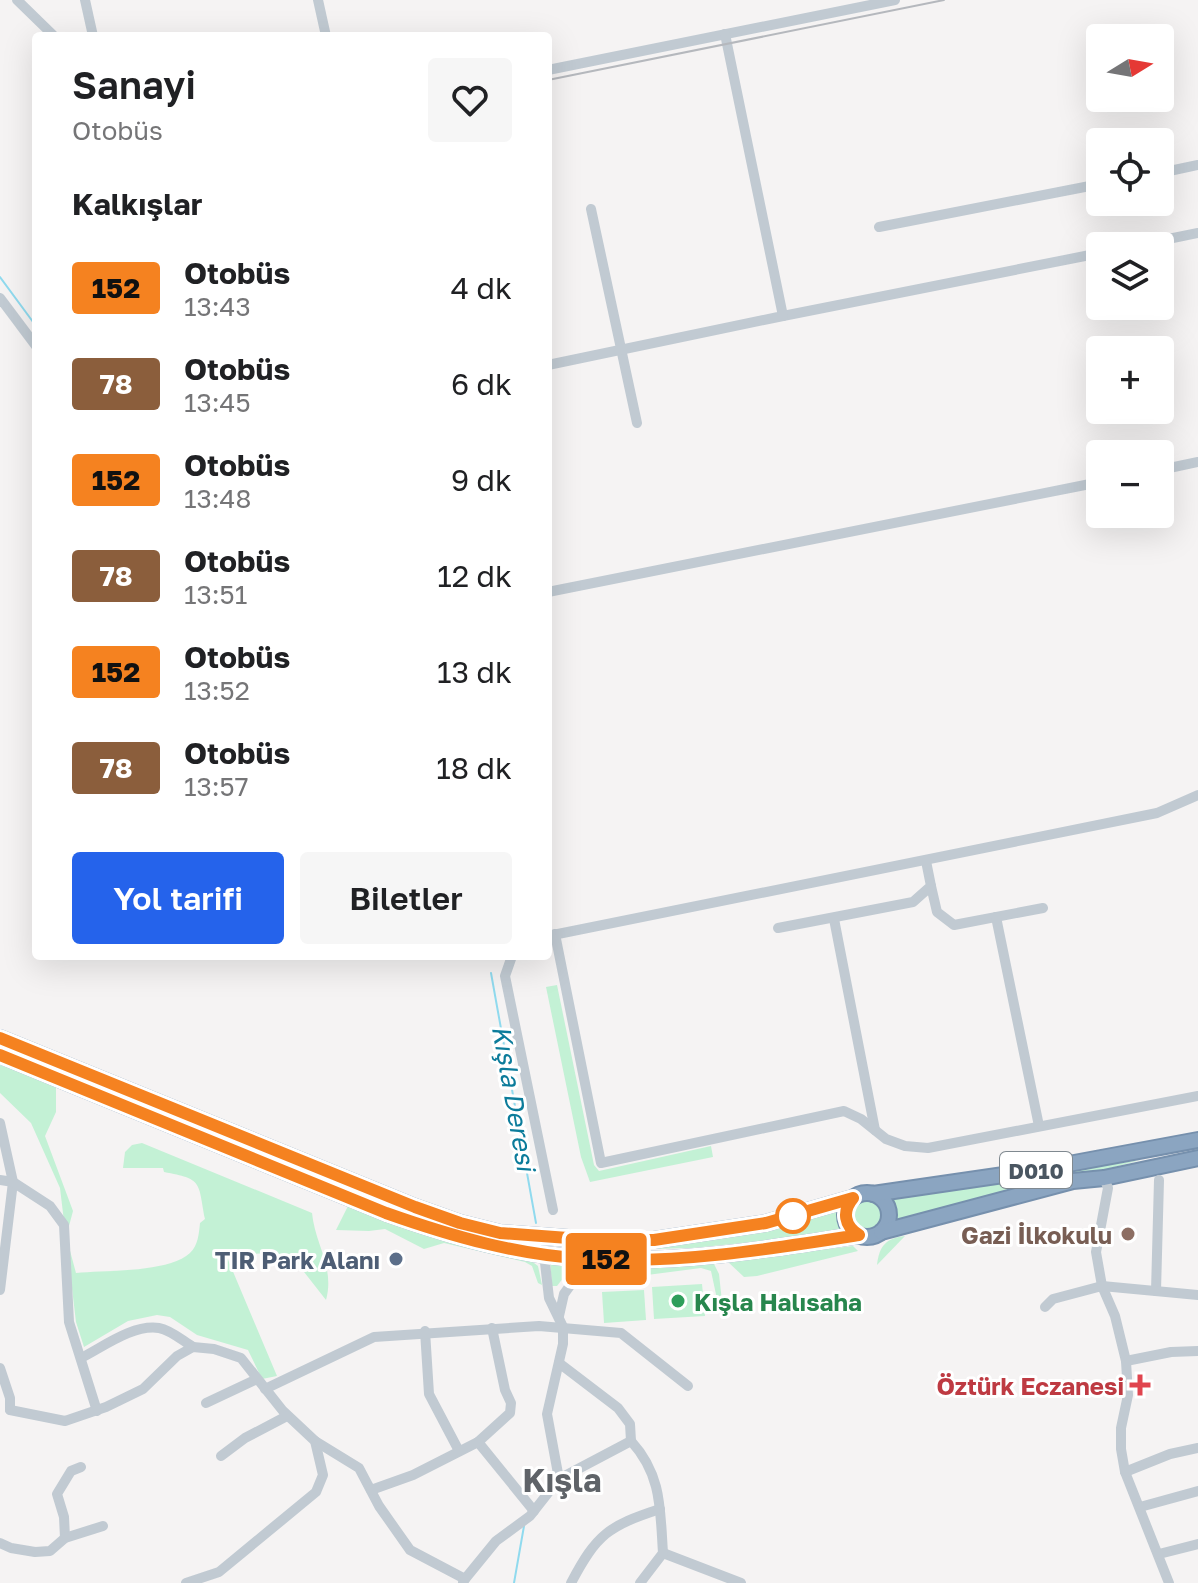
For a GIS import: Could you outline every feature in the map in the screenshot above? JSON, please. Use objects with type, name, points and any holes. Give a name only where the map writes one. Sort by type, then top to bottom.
[{"type":"highway","name":"D010","points":[[0,1038],[415,1207],[500,1233],[595,1240],[654,1240],[766,1223],[866,1193],[1031,1171],[1198,1140]]},
{"type":"highway","name":"D010","points":[[0,1055],[386,1213],[440,1232],[544,1254],[589,1259],[717,1254],[859,1235],[871,1237],[1073,1181],[1104,1178],[1198,1158]]},
{"type":"highway","points":[[873,1194],[884,1201],[889,1214],[881,1232]]},
{"type":"highway","points":[[853,1198],[845,1218],[852,1231],[859,1235]]},
{"type":"street","points":[[17,0],[50,32]]},
{"type":"street","points":[[85,0],[92,32]]},
{"type":"street","points":[[318,0],[325,32]]},
{"type":"street","points":[[552,69],[895,0]]},
{"type":"street","points":[[725,34],[783,316]]},
{"type":"street","points":[[1174,170],[1198,165]]},
{"type":"street","points":[[879,227],[1086,187]]},
{"type":"street","points":[[591,209],[637,423]]},
{"type":"street","points":[[1174,238],[1198,233]]},
{"type":"street","points":[[552,364],[1086,256]]},
{"type":"street","points":[[0,298],[32,341]]},
{"type":"street","points":[[1174,467],[1198,462]]},
{"type":"street","points":[[552,591],[1086,485]]},
{"type":"street","points":[[552,935],[1157,813],[1198,795]]},
{"type":"street","points":[[926,861],[937,912],[954,925],[1043,908]]},
{"type":"street","points":[[778,928],[913,902],[931,886]]},
{"type":"street","points":[[996,917],[1039,1126]]},
{"type":"street","points":[[834,919],[875,1130]]},
{"type":"street","points":[[552,940],[601,1163],[844,1111],[861,1119],[886,1139],[905,1146],[928,1148],[1198,1096]]},
{"type":"street","points":[[511,960],[505,976],[553,1210]]},
{"type":"street","points":[[0,1123],[13,1182],[0,1290]]},
{"type":"street","points":[[1104,1178],[1108,1188],[1096,1252],[1102,1286],[1115,1316],[1126,1361],[1128,1395],[1121,1428],[1121,1449],[1125,1472],[1169,1583]]},
{"type":"street","points":[[0,1180],[13,1182],[50,1206],[64,1225],[69,1322],[97,1411]]},
{"type":"street","points":[[1156,1291],[1159,1180]]},
{"type":"street","points":[[544,1254],[549,1298],[561,1322]]},
{"type":"street","points":[[559,1479],[547,1414],[563,1344],[561,1322],[564,1294],[589,1259]]},
{"type":"street","points":[[1045,1307],[1053,1299],[1102,1286],[1198,1295]]},
{"type":"street","points":[[265,1389],[374,1337],[561,1322],[621,1333],[688,1386]]},
{"type":"street","points":[[371,1490],[413,1475],[478,1442],[510,1413],[511,1403],[505,1390],[492,1328]]},
{"type":"street","points":[[81,1358],[137,1329],[164,1329],[193,1347],[214,1349],[241,1358],[287,1416],[315,1441],[359,1468],[410,1550],[464,1581],[496,1541],[534,1511],[559,1479],[631,1441]]},
{"type":"street","points":[[425,1331],[429,1394],[459,1451]]},
{"type":"street","points":[[0,1368],[10,1398],[5,1412],[65,1421],[97,1411],[143,1389],[177,1356],[193,1347]]},
{"type":"street","points":[[1126,1361],[1171,1352],[1198,1351]]},
{"type":"street","points":[[559,1363],[618,1408],[630,1424],[631,1441],[647,1458],[659,1492],[663,1553],[640,1583]]},
{"type":"street","points":[[206,1403],[257,1379]]},
{"type":"street","points":[[221,1456],[245,1438],[287,1416]]},
{"type":"street","points":[[186,1583],[219,1572],[316,1492],[323,1475],[315,1441]]},
{"type":"street","points":[[478,1442],[534,1511]]},
{"type":"street","points":[[1125,1472],[1170,1454],[1198,1448]]},
{"type":"street","points":[[65,1538],[64,1517],[57,1494],[71,1471],[81,1467]]},
{"type":"street","points":[[1140,1507],[1198,1491]]},
{"type":"street","points":[[571,1583],[588,1551],[607,1532],[623,1521],[660,1509]]},
{"type":"street","points":[[0,1543],[35,1552],[50,1551],[65,1538],[103,1526]]},
{"type":"street","points":[[1159,1554],[1198,1544]]},
{"type":"street","points":[[663,1553],[741,1583]]},
{"type":"green space","points":[[557,985],[594,1165],[599,1171],[711,1146],[713,1157],[590,1182],[581,1157],[546,987]]},
{"type":"green space","points":[[0,1065],[56,1084],[56,1112],[45,1136],[73,1211],[69,1247],[76,1273],[152,1267],[180,1259],[193,1250],[200,1223],[205,1219],[196,1184],[186,1177],[164,1172],[163,1168],[123,1168],[125,1152],[132,1145],[142,1143],[312,1213],[328,1277],[326,1300],[297,1263],[280,1264],[272,1253],[226,1255],[277,1376],[262,1379],[248,1350],[197,1335],[170,1317],[157,1315],[128,1321],[84,1347],[76,1322],[60,1188],[31,1123],[0,1093]]},
{"type":"green space","points":[[1141,1160],[892,1225],[893,1211],[887,1199]]},
{"type":"green space","points":[[867,1201],[877,1205],[881,1215],[877,1225],[867,1229],[857,1225],[853,1215],[857,1205]]},
{"type":"green space","points":[[349,1204],[448,1242],[530,1260],[538,1266],[542,1285],[538,1283],[532,1266],[525,1262],[444,1243],[424,1249],[385,1229],[336,1230]]},
{"type":"green space","points":[[841,1207],[846,1233],[692,1248],[608,1250],[692,1243]]},
{"type":"green space","points":[[905,1236],[877,1265],[885,1244]]},
{"type":"green space","points":[[853,1246],[858,1251],[757,1276],[744,1277],[727,1261]]},
{"type":"green space","points":[[550,1260],[574,1264],[557,1286],[552,1286]]},
{"type":"green space","points":[[706,1261],[714,1264],[719,1274],[723,1311],[720,1313],[711,1271],[701,1268],[570,1285],[589,1267],[604,1265],[614,1270],[631,1271]]},
{"type":"green space","name":"Kışla Halısaha","points":[[702,1284],[705,1316],[654,1319],[652,1287]]},
{"type":"green space","name":"Kışla Halısaha","points":[[644,1290],[646,1320],[604,1323],[602,1292]]},
{"type":"waterway","name":"Kışla Deresi","points":[[0,277],[32,321]]},
{"type":"waterway","name":"Kışla Deresi","points":[[491,973],[536,1223]]},
{"type":"waterway","name":"Kışla Deresi","points":[[514,1583],[524,1526]]},
{"type":"railway","points":[[552,79],[944,0]]},
{"type":"bus line","name":"152","points":[[0,1038],[415,1207],[500,1233],[595,1240],[654,1240],[704,1235],[766,1223],[853,1198],[848,1203],[845,1218],[852,1231],[859,1235],[738,1252],[657,1258],[589,1259],[524,1251],[440,1232],[386,1213],[0,1055]]},
{"type":"place","name":"Gazi İlkokulu","points":[[1128,1234]]},
{"type":"place","name":"TIR Park Alanı","points":[[396,1259]]},
{"type":"place","name":"Kışla Halısaha","points":[[678,1301]]},
{"type":"place","name":"Öztürk Eczanesi","points":[[1140,1385]]},
{"type":"district","name":"Kışla","points":[[562,1480]]}]
